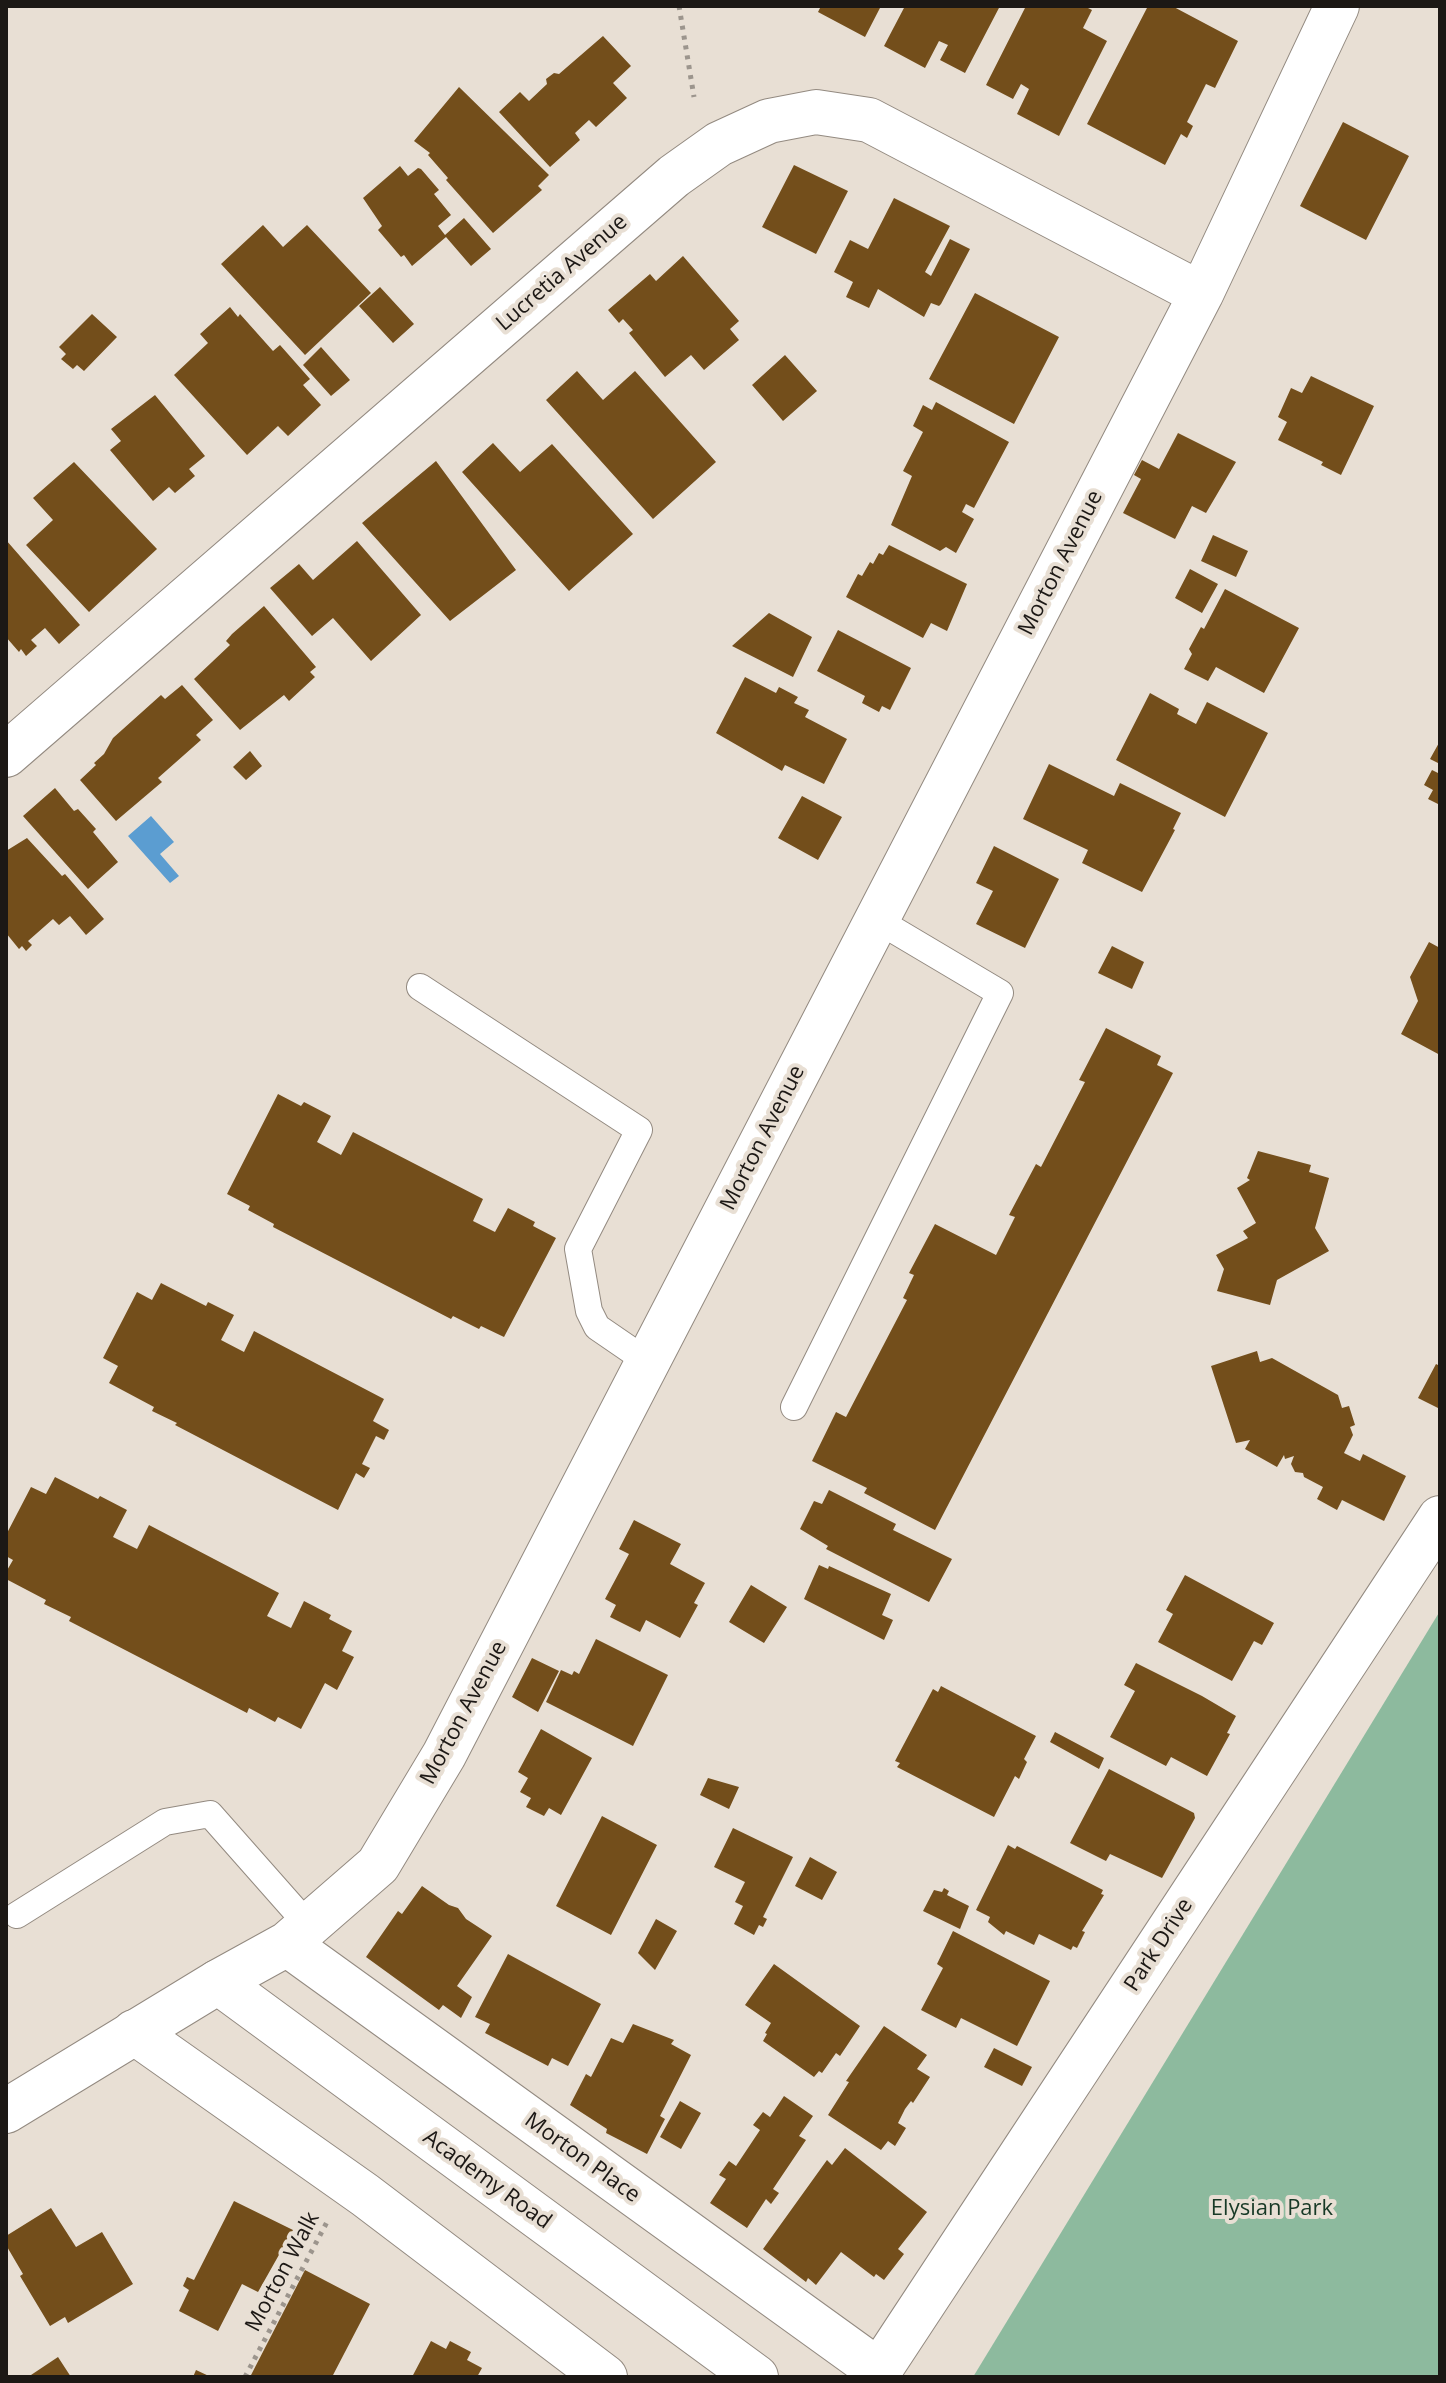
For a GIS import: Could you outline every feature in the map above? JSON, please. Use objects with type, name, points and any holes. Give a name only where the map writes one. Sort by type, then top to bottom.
[{"type":"street","name":"Morton Avenue","points":[[6,2111],[297,1934],[378,1865],[444,1755],[1201,294],[1337,6]]},
{"type":"street","name":"Lucretia Avenue","points":[[6,755],[674,176],[719,144],[769,121],[816,112],[869,120],[1201,294]]},
{"type":"street","name":"Park Drive","points":[[879,2371],[1440,1518]]},
{"type":"street","name":"Morton Place","points":[[297,1934],[879,2371]]},
{"type":"street","name":"Academy Road","points":[[218,1982],[756,2377]]},
{"type":"street","points":[[134,2032],[348,2183],[605,2377]]},
{"type":"lane","points":[[794,1407],[1000,993],[877,920]]},
{"type":"lane","points":[[420,987],[639,1130],[578,1249],[589,1311],[597,1327],[648,1362]]},
{"type":"lane","points":[[17,1915],[165,1822],[210,1814],[297,1934]]},
{"type":"path","points":[[679,6],[694,97]]},
{"type":"path","name":"Morton Walk","points":[[245,2377],[348,2183]]},
{"type":"green space","name":"Elysian Park","points":[[1440,1611],[1440,2377],[973,2377]]},
{"type":"water","points":[[151,816],[174,842],[160,854],[179,876],[170,883],[128,836]]},
{"type":"building","points":[[821,6],[881,6],[865,37],[818,12]]},
{"type":"building","points":[[905,6],[1000,6],[965,73],[940,60],[948,45],[939,41],[925,68],[884,46]]},
{"type":"building","points":[[1026,6],[1084,6],[1092,10],[1083,28],[1107,41],[1059,136],[1017,114],[1029,89],[1021,84],[1013,99],[986,85]]},
{"type":"building","points":[[1148,6],[1172,6],[1238,41],[1215,88],[1206,84],[1187,122],[1193,126],[1187,138],[1181,134],[1165,165],[1087,124]]},
{"type":"building","points":[[603,36],[631,66],[613,83],[627,98],[596,127],[589,120],[575,133],[580,140],[550,167],[499,112],[520,92],[529,101],[547,84],[546,79],[554,73],[559,74]]},
{"type":"building","points":[[459,87],[549,175],[538,186],[542,190],[493,233],[446,180],[448,178],[428,155],[430,153],[414,141]]},
{"type":"building","points":[[1343,122],[1409,156],[1366,240],[1300,206]]},
{"type":"building","points":[[794,165],[848,191],[816,254],[762,227]]},
{"type":"building","points":[[400,166],[408,176],[421,169],[439,190],[434,194],[451,215],[438,226],[445,235],[464,218],[491,249],[471,266],[446,237],[412,266],[404,255],[401,257],[378,230],[382,226],[363,198]]},
{"type":"building","points":[[894,198],[950,226],[925,272],[931,276],[950,239],[970,249],[941,304],[931,303],[924,317],[878,289],[869,308],[846,297],[853,282],[834,272],[850,240],[868,249]]},
{"type":"building","points":[[263,225],[283,247],[307,225],[371,293],[305,355],[221,264]]},
{"type":"building","points":[[683,256],[739,321],[730,329],[739,340],[704,370],[691,355],[665,377],[629,333],[633,330],[623,319],[619,323],[608,310],[650,274],[656,281]]},
{"type":"building","points":[[380,287],[414,324],[393,343],[359,306]]},
{"type":"building","points":[[975,293],[1059,337],[1014,424],[929,379]]},
{"type":"building","points":[[230,307],[273,351],[280,345],[310,379],[303,385],[321,405],[288,436],[278,426],[247,455],[174,375],[208,343],[200,334]]},
{"type":"building","points":[[92,314],[117,337],[84,371],[77,365],[73,369],[61,359],[66,354],[59,347]]},
{"type":"building","points":[[321,347],[350,380],[331,396],[303,365]]},
{"type":"building","points":[[785,355],[817,391],[783,421],[752,385]]},
{"type":"building","points":[[577,371],[603,400],[635,371],[716,462],[653,519],[546,400]]},
{"type":"building","points":[[1311,376],[1374,406],[1341,475],[1321,465],[1323,462],[1278,440],[1287,422],[1278,417],[1291,388],[1302,393]]},
{"type":"building","points":[[155,395],[205,456],[189,469],[195,476],[175,493],[169,487],[153,501],[110,450],[121,441],[111,429]]},
{"type":"building","points":[[936,402],[1009,442],[974,508],[966,504],[962,512],[974,519],[956,553],[946,547],[940,551],[891,525],[912,476],[903,471],[923,432],[913,426],[923,405],[932,410]]},
{"type":"building","points":[[1178,433],[1236,462],[1206,513],[1192,506],[1175,539],[1123,513],[1141,479],[1134,475],[1142,460],[1159,469]]},
{"type":"building","points":[[493,443],[520,472],[552,444],[633,534],[569,591],[462,472]]},
{"type":"building","points":[[436,461],[516,570],[450,621],[362,523]]},
{"type":"building","points":[[74,462],[157,549],[89,612],[26,545],[53,520],[33,498]]},
{"type":"building","points":[[1213,535],[1248,551],[1236,577],[1201,561]]},
{"type":"building","points":[[6,540],[80,625],[59,644],[45,628],[31,640],[37,646],[26,656],[6,637]]},
{"type":"building","points":[[357,541],[421,615],[371,661],[333,618],[312,636],[270,588],[299,564],[313,580]]},
{"type":"building","points":[[889,545],[967,584],[947,631],[931,623],[923,638],[846,597],[858,574],[862,576],[870,562],[873,564],[879,553],[883,555]]},
{"type":"building","points":[[1190,569],[1218,584],[1202,613],[1175,598]]},
{"type":"building","points":[[1225,589],[1299,628],[1264,693],[1216,667],[1208,681],[1184,669],[1192,654],[1189,649],[1201,627],[1204,629]]},
{"type":"building","points":[[264,606],[316,667],[310,672],[315,677],[289,701],[284,695],[240,730],[194,679],[230,645],[226,641],[232,634]]},
{"type":"building","points":[[769,613],[812,637],[793,677],[732,646]]},
{"type":"building","points":[[838,630],[911,668],[890,710],[882,706],[879,712],[862,703],[865,696],[817,671]]},
{"type":"building","points":[[745,677],[776,693],[779,687],[798,697],[794,703],[809,710],[805,717],[847,739],[824,784],[785,765],[782,771],[716,733]]},
{"type":"building","points":[[182,685],[213,720],[196,735],[201,740],[158,778],[162,782],[116,821],[80,780],[96,765],[94,763],[104,754],[113,738],[161,695],[165,699]]},
{"type":"building","points":[[1150,693],[1179,709],[1177,714],[1196,724],[1207,702],[1268,733],[1225,817],[1116,760]]},
{"type":"building","points":[[1440,741],[1440,764],[1430,759]]},
{"type":"building","points":[[250,751],[262,766],[246,780],[233,767]]},
{"type":"building","points":[[1049,764],[1114,796],[1120,783],[1181,813],[1142,892],[1082,863],[1088,850],[1023,819]]},
{"type":"building","points":[[1432,770],[1440,774],[1440,805],[1428,799],[1433,790],[1424,785]]},
{"type":"building","points":[[55,788],[74,811],[78,809],[96,829],[93,832],[118,862],[88,889],[23,816]]},
{"type":"building","points":[[802,796],[842,817],[818,860],[778,838]]},
{"type":"building","points":[[27,838],[62,876],[65,874],[104,919],[86,935],[70,916],[59,925],[53,919],[28,941],[32,945],[26,951],[22,946],[19,949],[6,933],[6,851]]},
{"type":"building","points":[[994,846],[1059,879],[1025,948],[976,924],[993,891],[976,883]]},
{"type":"building","points":[[1429,942],[1440,948],[1440,1055],[1401,1034],[1418,1001],[1410,977]]},
{"type":"building","points":[[1112,946],[1144,962],[1132,989],[1098,973]]},
{"type":"building","points":[[1106,1028],[1161,1056],[1157,1065],[1173,1073],[935,1530],[864,1493],[867,1488],[812,1461],[836,1412],[846,1417],[907,1300],[903,1298],[914,1275],[909,1273],[935,1224],[996,1255],[1015,1217],[1009,1215],[1036,1164],[1041,1167],[1085,1082],[1079,1080]]},
{"type":"building","points":[[278,1094],[301,1106],[304,1102],[331,1116],[317,1142],[341,1155],[353,1132],[483,1199],[473,1221],[495,1232],[508,1208],[535,1222],[533,1226],[556,1238],[504,1337],[453,1316],[451,1319],[273,1227],[274,1224],[248,1210],[250,1206],[227,1194]]},
{"type":"building","points":[[1258,1151],[1311,1165],[1309,1172],[1329,1178],[1315,1228],[1329,1251],[1277,1280],[1270,1305],[1217,1291],[1224,1269],[1216,1255],[1248,1238],[1243,1231],[1256,1223],[1237,1188],[1250,1180],[1247,1178]]},
{"type":"building","points":[[161,1283],[206,1306],[208,1302],[234,1315],[221,1340],[244,1352],[254,1331],[384,1399],[373,1421],[389,1430],[384,1440],[376,1436],[362,1464],[370,1468],[364,1478],[356,1473],[338,1510],[175,1425],[177,1423],[152,1411],[154,1407],[109,1383],[118,1366],[103,1358],[137,1292],[152,1300]]},
{"type":"building","points":[[1257,1351],[1260,1362],[1272,1358],[1338,1395],[1342,1408],[1349,1406],[1355,1425],[1350,1427],[1353,1435],[1344,1453],[1360,1461],[1363,1454],[1406,1476],[1384,1521],[1342,1500],[1337,1510],[1317,1499],[1323,1487],[1304,1477],[1303,1473],[1295,1472],[1291,1464],[1294,1456],[1285,1459],[1284,1455],[1277,1467],[1245,1449],[1250,1440],[1236,1443],[1211,1366]]},
{"type":"building","points":[[1436,1364],[1440,1366],[1440,1409],[1418,1398]]},
{"type":"building","points":[[55,1477],[127,1510],[113,1537],[137,1549],[149,1525],[279,1593],[267,1616],[291,1628],[304,1601],[331,1615],[329,1619],[352,1631],[342,1651],[354,1657],[337,1690],[325,1683],[301,1729],[278,1717],[275,1722],[249,1708],[247,1713],[69,1621],[71,1617],[44,1604],[46,1600],[6,1579],[6,1572],[13,1560],[6,1556],[6,1535],[31,1487],[46,1494]]},
{"type":"building","points":[[829,1490],[896,1524],[893,1530],[952,1559],[929,1602],[826,1549],[828,1546],[800,1529],[814,1501],[822,1504]]},
{"type":"building","points":[[634,1520],[681,1544],[670,1564],[705,1583],[694,1603],[698,1605],[680,1638],[646,1620],[640,1632],[610,1617],[616,1605],[605,1599],[629,1554],[619,1549]]},
{"type":"building","points":[[819,1565],[828,1569],[829,1566],[891,1594],[882,1615],[893,1620],[884,1640],[804,1599]]},
{"type":"building","points":[[1185,1575],[1274,1623],[1262,1645],[1254,1641],[1232,1681],[1158,1642],[1173,1614],[1166,1610]]},
{"type":"building","points":[[751,1585],[787,1607],[764,1643],[729,1622]]},
{"type":"building","points":[[596,1639],[668,1675],[633,1746],[546,1702],[561,1670],[572,1675],[574,1671],[579,1674]]},
{"type":"building","points":[[532,1658],[559,1671],[538,1712],[512,1697]]},
{"type":"building","points":[[1136,1663],[1236,1716],[1227,1733],[1230,1734],[1207,1776],[1171,1757],[1166,1766],[1110,1737],[1135,1691],[1124,1685]]},
{"type":"building","points":[[941,1686],[1036,1736],[1024,1759],[1027,1762],[1019,1779],[1015,1776],[994,1817],[897,1767],[900,1763],[895,1761],[933,1689],[938,1692]]},
{"type":"building","points":[[541,1729],[592,1758],[561,1815],[549,1808],[544,1816],[526,1807],[531,1798],[520,1792],[528,1778],[518,1772]]},
{"type":"building","points":[[1055,1732],[1104,1758],[1099,1769],[1050,1742]]},
{"type":"building","points":[[1109,1769],[1194,1813],[1195,1818],[1162,1878],[1110,1854],[1106,1861],[1070,1843]]},
{"type":"building","points":[[708,1778],[739,1787],[729,1809],[700,1795]]},
{"type":"building","points":[[602,1816],[657,1845],[611,1935],[556,1906]]},
{"type":"building","points":[[733,1828],[793,1857],[763,1917],[767,1919],[763,1927],[759,1925],[754,1935],[734,1924],[743,1906],[735,1902],[745,1882],[714,1867]]},
{"type":"building","points":[[1008,1845],[1015,1849],[1017,1846],[1103,1890],[1101,1894],[1104,1895],[1082,1931],[1085,1932],[1077,1948],[1073,1946],[1071,1950],[1039,1934],[1034,1945],[1006,1931],[1004,1935],[988,1922],[990,1917],[976,1910]]},
{"type":"building","points":[[810,1857],[837,1872],[822,1900],[795,1886]]},
{"type":"building","points":[[422,1886],[458,1908],[466,1919],[492,1936],[457,1986],[472,1997],[461,2018],[443,2005],[439,2010],[366,1957],[398,1911],[402,1914]]},
{"type":"building","points":[[944,1888],[949,1891],[947,1895],[969,1906],[960,1929],[923,1911],[934,1890],[942,1892]]},
{"type":"building","points":[[656,1919],[677,1931],[655,1970],[638,1953]]},
{"type":"building","points":[[953,1931],[1050,1981],[1017,2046],[961,2018],[956,2028],[921,2010],[943,1968],[937,1964]]},
{"type":"building","points":[[508,1954],[601,2004],[568,2066],[552,2058],[548,2066],[485,2033],[490,2024],[475,2017]]},
{"type":"building","points":[[774,1964],[860,2026],[840,2056],[836,2053],[822,2073],[819,2071],[814,2077],[763,2041],[771,2023],[745,2005]]},
{"type":"building","points":[[633,2024],[674,2040],[671,2044],[691,2055],[660,2116],[665,2119],[647,2154],[606,2133],[607,2129],[570,2105],[586,2074],[591,2077],[611,2038],[623,2043]]},
{"type":"building","points":[[884,2026],[927,2055],[917,2069],[930,2077],[913,2103],[911,2101],[905,2109],[898,2123],[906,2128],[895,2146],[888,2141],[881,2150],[828,2115],[849,2082],[846,2081]]},
{"type":"building","points":[[994,2048],[1032,2067],[1022,2086],[984,2067]]},
{"type":"building","points":[[784,2096],[813,2116],[799,2136],[806,2140],[773,2189],[779,2193],[771,2204],[766,2199],[747,2228],[710,2203],[726,2179],[719,2175],[729,2161],[736,2166],[760,2130],[753,2125],[763,2112],[770,2117]]},
{"type":"building","points":[[680,2101],[701,2113],[681,2149],[660,2137]]},
{"type":"building","points":[[845,2148],[927,2212],[898,2249],[904,2254],[884,2280],[876,2274],[874,2277],[841,2252],[816,2285],[808,2278],[806,2282],[763,2249],[827,2160],[832,2165]]},
{"type":"building","points":[[234,2201],[293,2230],[258,2292],[242,2284],[218,2331],[179,2311],[189,2290],[183,2286],[187,2277],[194,2280]]},
{"type":"building","points":[[51,2208],[76,2247],[102,2232],[133,2284],[68,2323],[65,2317],[50,2326],[20,2276],[23,2274],[6,2245],[6,2236]]},
{"type":"building","points":[[305,2270],[370,2304],[332,2377],[250,2377]]},
{"type":"building","points":[[431,2341],[446,2349],[450,2341],[471,2352],[467,2360],[482,2368],[477,2377],[412,2377]]},
{"type":"building","points":[[58,2357],[71,2377],[28,2377]]},
{"type":"building","points":[[196,2370],[211,2377],[193,2377]]}]
